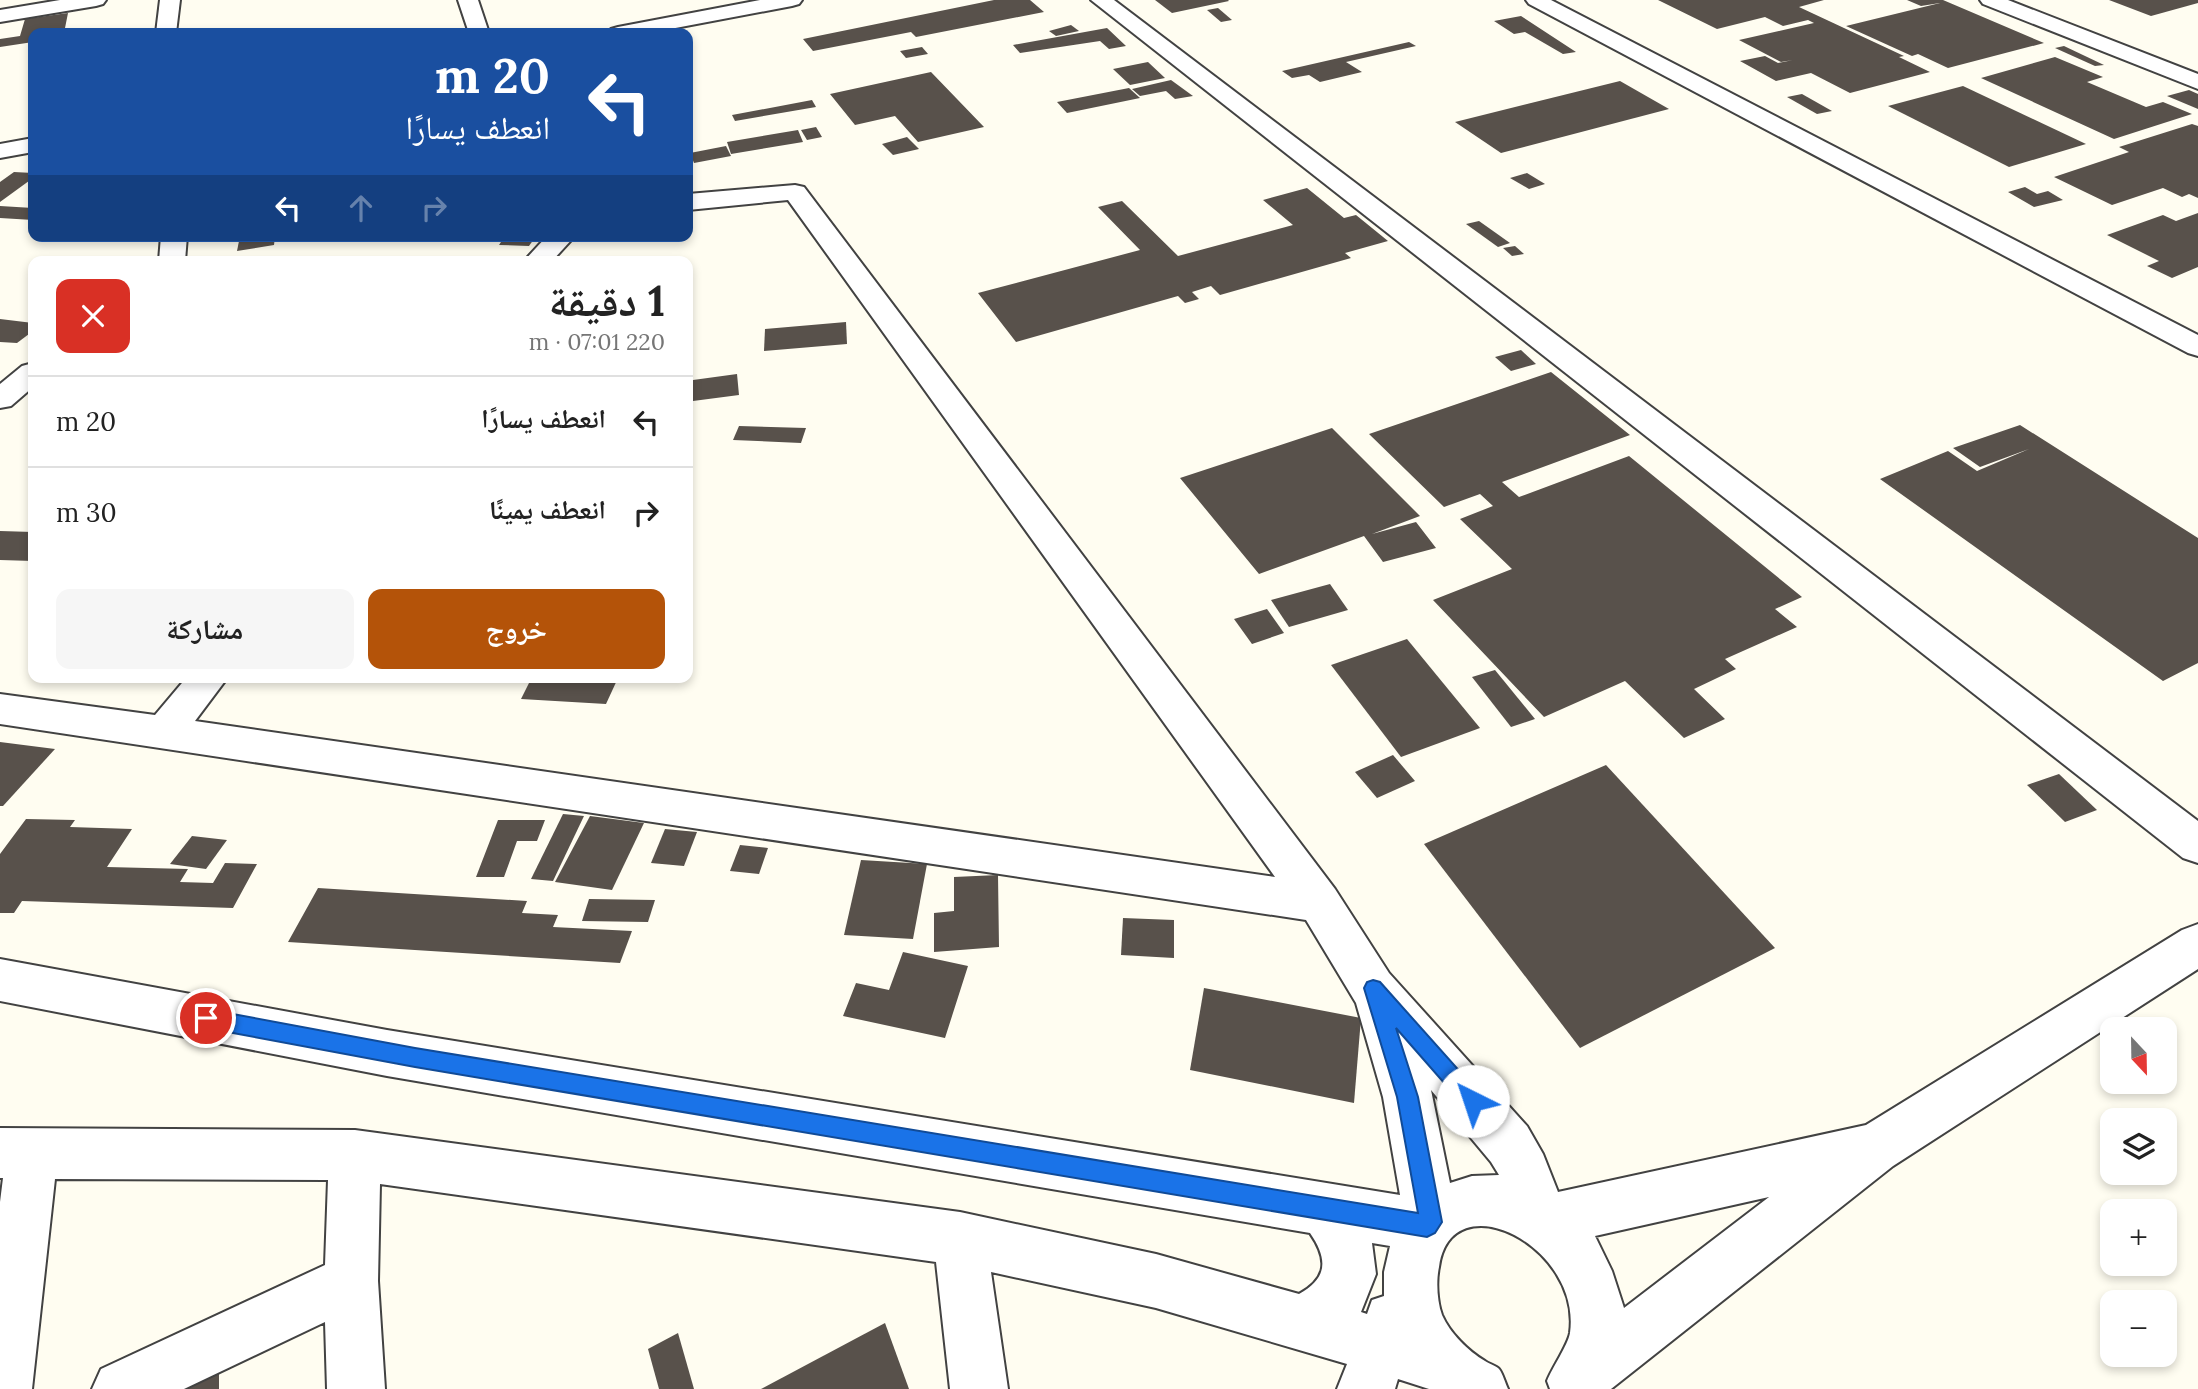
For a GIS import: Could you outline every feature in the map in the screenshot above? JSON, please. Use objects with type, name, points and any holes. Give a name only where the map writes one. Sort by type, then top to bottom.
[{"type":"street","points":[[0,16],[96,0]]},
{"type":"street","points":[[167,28],[170,0]]},
{"type":"street","points":[[468,0],[477,28]]},
{"type":"street","points":[[644,28],[792,0]]},
{"type":"street","points":[[1101,0],[2198,845]]},
{"type":"street","points":[[1536,0],[2198,347]]},
{"type":"street","points":[[1990,0],[2198,82]]},
{"type":"street","points":[[0,151],[28,146]]},
{"type":"street","points":[[693,202],[795,192],[1319,903],[1373,988],[1509,1144],[1525,1172],[1542,1220]]},
{"type":"street","points":[[542,256],[556,242]]},
{"type":"street","points":[[0,399],[28,376]]},
{"type":"street","points":[[164,732],[204,683]]},
{"type":"street","points":[[0,709],[1319,903]]},
{"type":"street","points":[[1569,1385],[1874,1147],[2198,944]]},
{"type":"street","points":[[0,979],[387,1052],[1325,1209],[1429,1224]]},
{"type":"street","points":[[1373,988],[1408,1097],[1429,1224]]},
{"type":"street","points":[[1542,1220],[1874,1147]]},
{"type":"street","points":[[3,1389],[16,1153],[355,1155],[960,1239],[1156,1281],[1302,1321],[1374,1367],[1460,1376]]},
{"type":"street","points":[[355,1155],[351,1281],[356,1389]]},
{"type":"street","points":[[1374,1367],[1408,1282],[1417,1241],[1429,1224],[1454,1206],[1481,1200],[1512,1204],[1542,1220],[1567,1243],[1585,1269],[1595,1299],[1598,1330],[1590,1358],[1569,1385]]},
{"type":"street","points":[[1302,1321],[1321,1315],[1337,1303],[1347,1285],[1350,1265],[1348,1244],[1339,1225],[1325,1209]]},
{"type":"street","points":[[960,1239],[979,1389]]},
{"type":"street","points":[[121,1389],[351,1281]]},
{"type":"street","points":[[1408,1282],[1413,1310],[1425,1338],[1460,1376]]},
{"type":"building","points":[[994,0],[1030,0],[1044,12],[916,37],[911,32],[813,51],[803,39]]},
{"type":"building","points":[[1155,0],[1228,0],[1229,1],[1172,13]]},
{"type":"building","points":[[1658,0],[1824,0],[1799,7],[1904,56],[1899,57],[1930,72],[1850,93],[1811,73],[1776,81],[1740,61],[1765,56],[1778,63],[1793,60],[1781,62],[1739,40],[1814,23],[1808,20],[1783,26],[1765,17],[1717,29]]},
{"type":"building","points":[[1907,0],[1943,0],[2044,43],[1948,68],[1918,54],[1912,56],[1846,26],[1940,3],[1921,6]]},
{"type":"building","points":[[2109,0],[2198,0],[2198,3],[2151,16]]},
{"type":"building","points":[[1218,8],[1232,20],[1221,22],[1207,10]]},
{"type":"building","points":[[68,13],[65,28],[28,28],[28,43],[0,47],[0,39],[20,36],[25,19]]},
{"type":"building","points":[[1521,16],[1576,52],[1563,54],[1525,32],[1514,34],[1494,21]]},
{"type":"building","points":[[1071,25],[1079,31],[1056,36],[1049,31]]},
{"type":"building","points":[[1107,28],[1126,46],[1109,49],[1100,41],[1020,53],[1013,45]]},
{"type":"building","points":[[1409,42],[1416,46],[1346,62],[1362,72],[1320,82],[1309,75],[1292,78],[1282,71]]},
{"type":"building","points":[[2064,46],[2104,65],[2095,66],[2055,48]]},
{"type":"building","points":[[922,47],[928,54],[906,58],[900,51]]},
{"type":"building","points":[[2055,57],[2103,77],[2087,82],[2146,107],[2163,102],[2192,114],[2114,139],[1981,78]]},
{"type":"building","points":[[1148,62],[1165,78],[1130,85],[1113,69]]},
{"type":"building","points":[[931,72],[984,127],[918,142],[895,116],[855,125],[830,94]]},
{"type":"building","points":[[1171,80],[1193,96],[1175,99],[1166,91],[1140,96],[1132,89]]},
{"type":"building","points":[[1620,81],[1669,109],[1501,153],[1455,122]]},
{"type":"building","points":[[1963,86],[2086,144],[2009,167],[1888,106]]},
{"type":"building","points":[[1129,88],[1140,98],[1067,113],[1057,102]]},
{"type":"building","points":[[2189,90],[2198,94],[2198,109],[2167,96]]},
{"type":"building","points":[[1802,94],[1832,111],[1817,114],[1787,97]]},
{"type":"building","points":[[812,100],[816,107],[735,121],[732,115]]},
{"type":"building","points":[[2192,124],[2198,126],[2198,198],[2189,194],[2182,197],[2163,188],[2112,205],[2054,177],[2129,152],[2119,147]]},
{"type":"building","points":[[816,127],[822,137],[807,140],[801,130]]},
{"type":"building","points":[[798,130],[803,142],[731,154],[727,142]]},
{"type":"building","points":[[907,137],[919,149],[893,155],[882,144]]},
{"type":"building","points":[[726,146],[731,156],[694,163],[693,152]]},
{"type":"building","points":[[14,172],[28,173],[28,182],[0,202],[0,182]]},
{"type":"building","points":[[1527,173],[1545,184],[1529,189],[1510,178]]},
{"type":"building","points":[[2025,187],[2037,194],[2048,191],[2063,200],[2034,207],[2008,192]]},
{"type":"building","points":[[1307,188],[1344,218],[1356,215],[1388,241],[1345,253],[1351,258],[1220,295],[1211,286],[1192,292],[1199,299],[1185,303],[1178,296],[1016,342],[978,293],[1140,250],[1098,207],[1122,201],[1178,256],[1293,225],[1263,200]]},
{"type":"building","points":[[0,206],[28,208],[28,220],[0,218]]},
{"type":"building","points":[[2198,213],[2198,267],[2172,278],[2147,266],[2159,261],[2107,235],[2163,215],[2176,221]]},
{"type":"building","points":[[1479,221],[1510,243],[1498,247],[1466,224]]},
{"type":"building","points":[[239,242],[274,242],[274,245],[237,251]]},
{"type":"building","points":[[501,242],[532,242],[529,246],[499,245]]},
{"type":"building","points":[[1515,246],[1524,254],[1512,256],[1503,248]]},
{"type":"building","points":[[0,319],[28,322],[28,335],[17,343],[0,342]]},
{"type":"building","points":[[846,322],[847,344],[764,351],[765,329]]},
{"type":"building","points":[[1521,350],[1536,364],[1511,371],[1495,357]]},
{"type":"building","points":[[1551,372],[1630,435],[1502,482],[1519,497],[1629,456],[1802,597],[1775,609],[1797,627],[1725,659],[1736,669],[1694,689],[1725,719],[1684,738],[1625,681],[1544,717],[1433,600],[1512,569],[1460,519],[1493,506],[1480,494],[1444,507],[1369,434]]},
{"type":"building","points":[[737,374],[739,395],[693,401],[693,380]]},
{"type":"building","points":[[2020,425],[2198,538],[2198,663],[2163,681],[1880,479],[1948,451],[1977,471],[2029,449],[1980,467],[1953,448]]},
{"type":"building","points":[[739,426],[806,428],[801,443],[733,440]]},
{"type":"building","points":[[1332,428],[1420,516],[1372,534],[1416,522],[1436,548],[1383,562],[1364,536],[1259,574],[1180,478]]},
{"type":"building","points":[[0,531],[28,532],[28,561],[0,560]]},
{"type":"building","points":[[1330,584],[1348,610],[1289,627],[1271,600]]},
{"type":"building","points":[[1267,609],[1284,633],[1252,644],[1234,619]]},
{"type":"building","points":[[1407,639],[1480,728],[1401,757],[1331,665]]},
{"type":"building","points":[[1495,670],[1535,719],[1511,727],[1472,677]]},
{"type":"building","points":[[529,683],[616,683],[606,704],[521,699]]},
{"type":"building","points":[[0,742],[55,749],[3,806],[0,806]]},
{"type":"building","points":[[1393,755],[1415,781],[1377,798],[1355,772]]},
{"type":"building","points":[[1606,765],[1775,948],[1580,1048],[1424,844]]},
{"type":"building","points":[[2059,774],[2097,810],[2065,822],[2027,785]]},
{"type":"building","points":[[563,814],[584,816],[553,881],[531,879]]},
{"type":"building","points":[[590,816],[644,823],[612,890],[555,882]]},
{"type":"building","points":[[26,819],[75,820],[70,827],[132,829],[107,867],[188,869],[180,882],[213,883],[225,863],[257,864],[233,908],[22,901],[14,913],[0,913],[0,854]]},
{"type":"building","points":[[498,820],[545,820],[537,841],[517,841],[504,877],[476,877]]},
{"type":"building","points":[[665,829],[697,832],[684,866],[651,863]]},
{"type":"building","points":[[192,836],[227,840],[206,869],[170,864]]},
{"type":"building","points":[[740,845],[768,848],[759,874],[730,871]]},
{"type":"building","points":[[861,860],[927,864],[913,939],[844,935]]},
{"type":"building","points":[[998,875],[999,947],[934,952],[934,913],[954,911],[954,877]]},
{"type":"building","points":[[318,888],[527,901],[522,913],[558,915],[553,927],[632,931],[620,963],[288,942]]},
{"type":"building","points":[[589,899],[655,900],[648,922],[582,921]]},
{"type":"building","points":[[1123,918],[1174,920],[1174,958],[1121,955]]},
{"type":"building","points":[[903,952],[968,966],[945,1038],[843,1016],[856,983],[889,990]]},
{"type":"building","points":[[1204,988],[1361,1018],[1354,1103],[1190,1070]]},
{"type":"building","points":[[885,1323],[909,1389],[761,1389]]},
{"type":"building","points":[[678,1333],[694,1389],[659,1389],[648,1349]]},
{"type":"building","points":[[219,1371],[219,1389],[181,1389]]},
{"type":"route","points":[[206,1018],[415,1057],[1427,1226],[1431,1222],[1408,1097],[1373,988],[1473,1101]]}]
